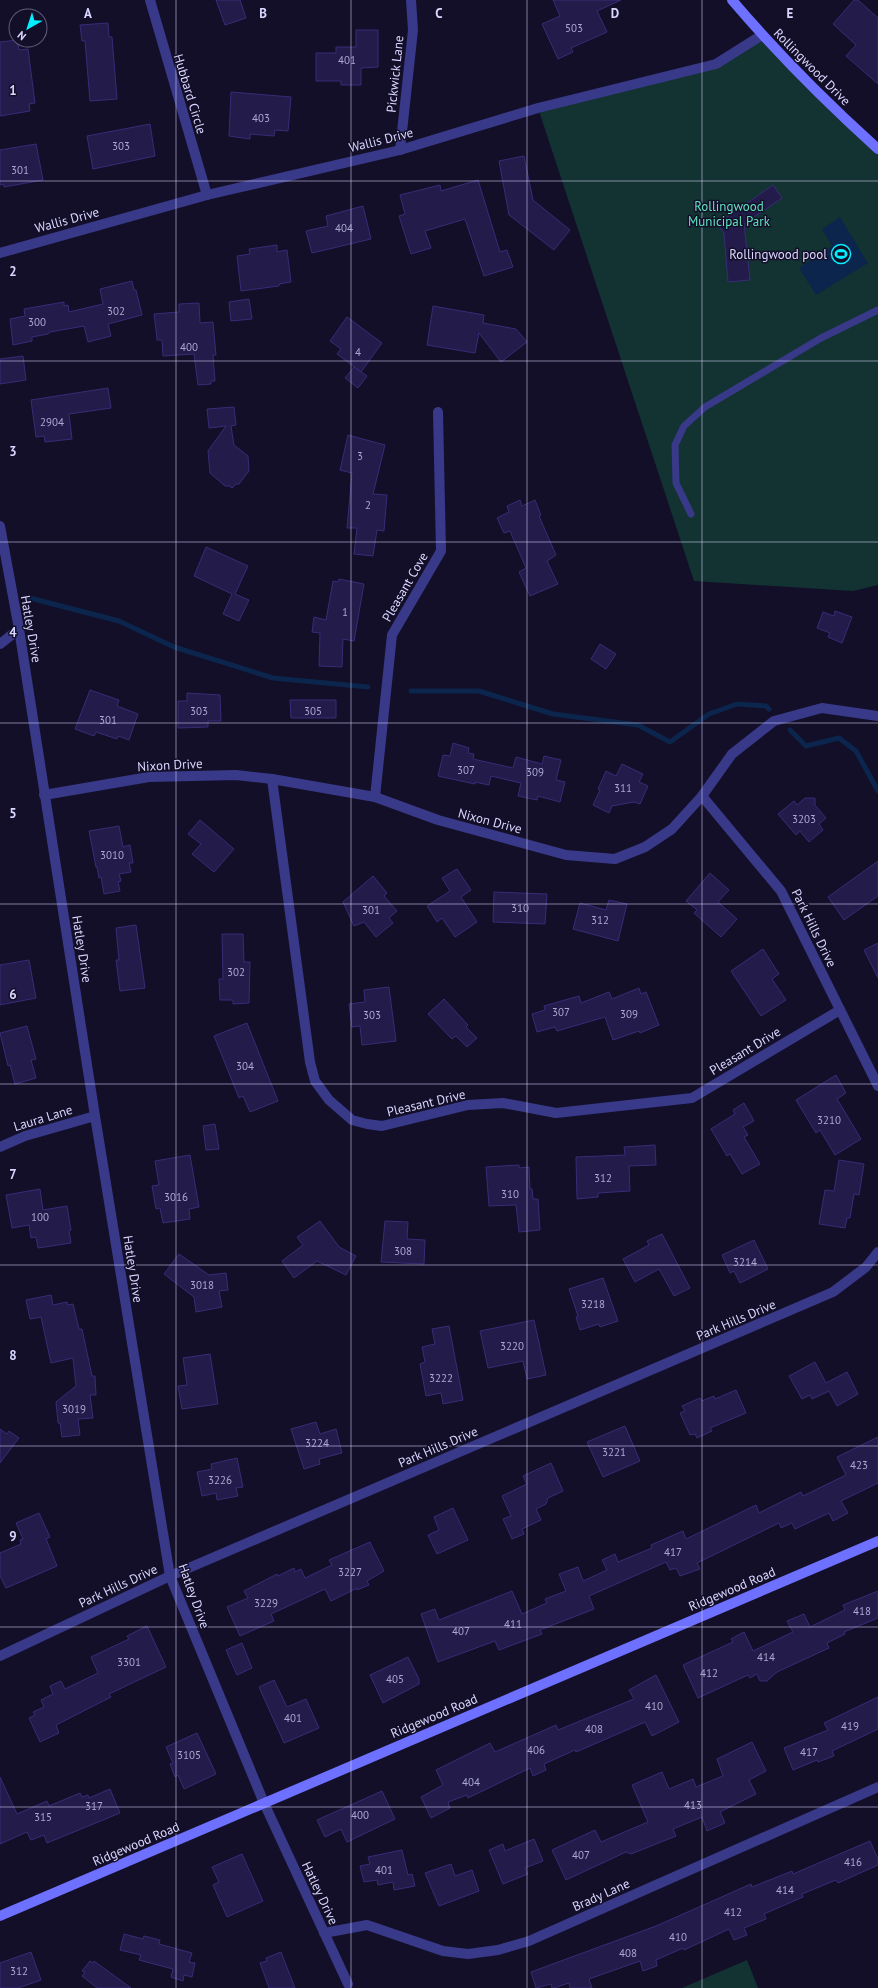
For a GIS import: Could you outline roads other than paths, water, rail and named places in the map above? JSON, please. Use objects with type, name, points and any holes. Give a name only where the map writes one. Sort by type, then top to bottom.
[{"type":"street","name":"Hubbard Circle","points":[[150,0],[207,195]]},
{"type":"street","name":"Pickwick Lane","points":[[400,150],[413,30],[411,0]]},
{"type":"street","name":"Rollingwood Drive","points":[[732,0],[762,35],[822,98],[878,149]]},
{"type":"street","name":"Wallis Drive","points":[[0,252],[207,195],[400,150],[538,108],[716,64],[762,35]]},
{"type":"street","name":"Pleasant Cove","points":[[375,797],[392,635],[441,551],[438,412]]},
{"type":"street","name":"Hatley Drive","points":[[0,526],[19,630],[95,1116],[170,1576],[264,1803],[348,1984]]},
{"type":"street","points":[[0,644],[19,630]]},
{"type":"street","name":"Nixon Drive","points":[[44,795],[149,777],[236,775],[272,779],[375,797],[438,820],[566,855],[615,859],[645,847],[672,828],[702,796],[732,754],[774,721],[822,708],[878,716]]},
{"type":"street","name":"Pleasant Drive","points":[[272,779],[310,1062],[315,1081],[329,1100],[352,1120],[382,1126],[468,1105],[503,1103],[556,1113],[692,1098],[840,1010]]},
{"type":"street","name":"Park Hills Drive","points":[[702,796],[781,891],[878,1086]]},
{"type":"street","name":"Laura Lane","points":[[0,1147],[25,1136],[95,1116]]},
{"type":"street","name":"Park Hills Drive","points":[[0,1656],[170,1576],[833,1292],[866,1267],[878,1252]]},
{"type":"street","name":"Ridgewood Road","points":[[0,1916],[878,1541]]},
{"type":"street","name":"Brady Lane","points":[[324,1933],[367,1926],[443,1951],[468,1954],[498,1950],[529,1941],[878,1787]]},
{"type":"lane","points":[[691,514],[676,483],[675,445],[684,426],[704,406],[821,338],[878,310]]},
{"type":"water","name":"Rollingwood pool","points":[[840,217],[868,263],[816,295],[799,268],[832,246],[822,229]]},
{"type":"waterway","points":[[26,597],[119,621],[174,647],[273,678],[368,687]]},
{"type":"waterway","points":[[411,691],[479,691],[553,714],[638,725],[670,742],[709,714],[737,704],[766,706],[769,709]]},
{"type":"waterway","points":[[790,730],[806,746],[839,738],[856,751],[878,791]]},
{"type":"place","name":"Rollingwood pool","points":[[841,254]]},
{"type":"park label","name":"Rollingwood Municipal Park","points":[[729,214]]}]
